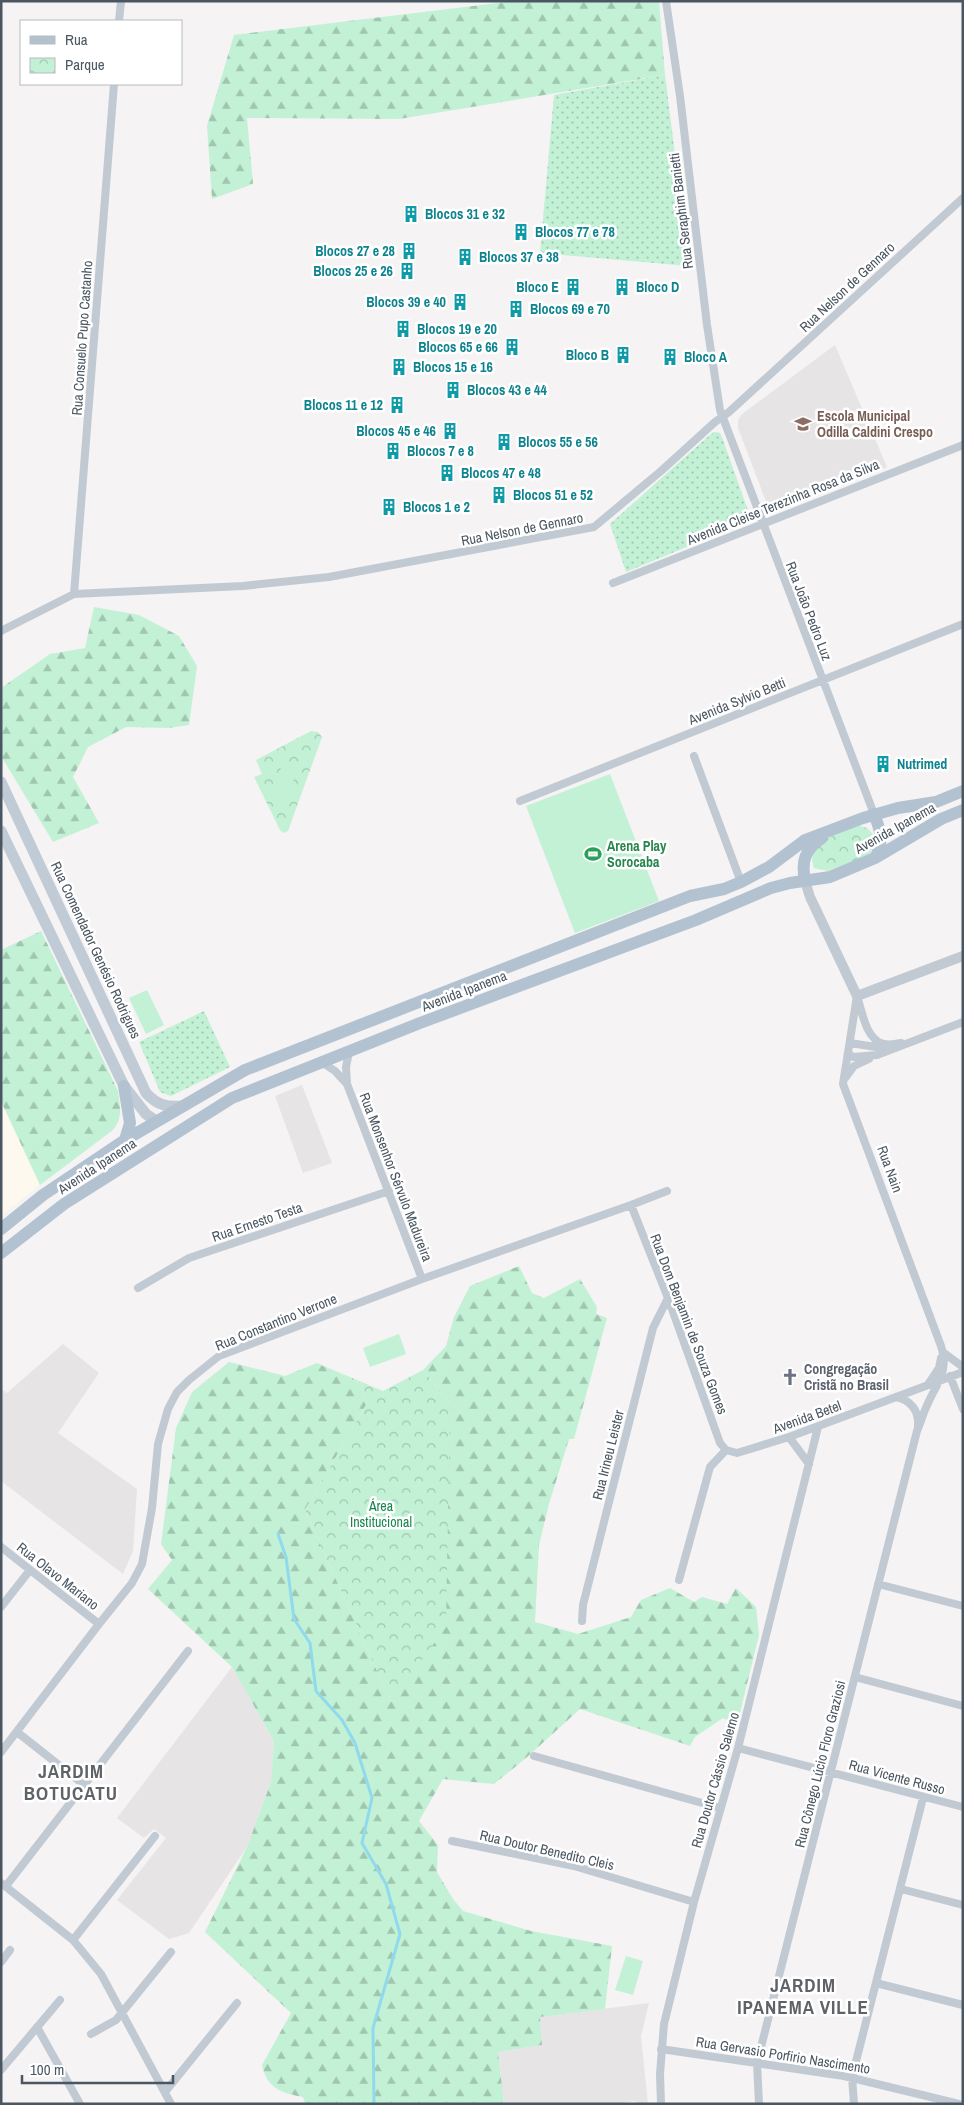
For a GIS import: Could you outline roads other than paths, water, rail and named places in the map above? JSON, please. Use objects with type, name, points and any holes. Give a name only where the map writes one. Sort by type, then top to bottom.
[{"type":"main road","name":"Rua Comendador Genésio Rodrigues","points":[[1,782],[146,1092],[152,1099],[163,1106],[182,1106]]},
{"type":"main road","name":"Avenida Ipanema","points":[[1,1229],[43,1195],[125,1140],[182,1106],[254,1067],[690,896],[724,889],[769,867],[805,840],[850,822],[898,808],[936,802],[963,790]]},
{"type":"main road","name":"Avenida Ipanema","points":[[1,1253],[64,1204],[232,1098],[696,920],[771,888],[830,877],[875,858],[941,819],[963,810]]},
{"type":"main road","points":[[874,814],[881,836],[880,848],[875,858]]},
{"type":"main road","points":[[805,881],[803,862],[809,848],[850,822]]},
{"type":"main road","points":[[1,830],[124,1086],[146,1114],[156,1121],[183,1128]]},
{"type":"main road","points":[[124,1086],[130,1123],[125,1140]]},
{"type":"street","points":[[119,20],[121,1]]},
{"type":"street","name":"Rua Seraphim Banietti","points":[[666,1],[680,96],[707,325],[723,416]]},
{"type":"street","name":"Rua Consuelo Pupo Castanho","points":[[74,594],[114,85]]},
{"type":"street","name":"Rua Nelson de Gennaro","points":[[1,631],[74,594],[243,586],[329,577],[594,527],[723,416],[963,198]]},
{"type":"street","name":"Rua João Pedro Luz","points":[[723,416],[762,524],[874,814]]},
{"type":"street","name":"Avenida Cleise Terezinha Rosa da Silva","points":[[613,583],[963,445]]},
{"type":"street","name":"Avenida Sylvio Betti","points":[[520,801],[963,624]]},
{"type":"street","points":[[694,756],[741,882]]},
{"type":"street","points":[[805,881],[810,897],[857,996],[870,1033],[884,1044],[908,1043]]},
{"type":"street","points":[[857,996],[963,956]]},
{"type":"street","name":"Rua Nain","points":[[857,996],[843,1084],[943,1350],[945,1361],[941,1380]]},
{"type":"street","points":[[843,1084],[847,1074],[854,1066],[963,1022]]},
{"type":"street","points":[[850,1043],[884,1048],[908,1043]]},
{"type":"street","name":"Rua Monsenhor Sérvulo Madureira","points":[[349,1052],[346,1067],[347,1084],[422,1279]]},
{"type":"street","points":[[848,1053],[853,1057],[878,1055]]},
{"type":"street","name":"Rua Monsenhor Sérvulo Madureira","points":[[323,1063],[335,1070],[347,1084]]},
{"type":"street","name":"Rua Ernesto Testa","points":[[138,1288],[189,1258],[388,1191]]},
{"type":"street","name":"Rua Constantino Verrone","points":[[1,1752],[132,1584],[142,1564],[152,1508],[158,1444],[168,1409],[177,1392],[189,1380],[219,1356],[422,1279],[631,1206],[667,1191]]},
{"type":"street","name":"Rua Dom Benjamin de Souza Gomes","points":[[631,1206],[668,1298],[720,1443],[726,1450]]},
{"type":"street","name":"Rua Irineu Leister","points":[[582,1620],[583,1605],[653,1328],[668,1298]]},
{"type":"street","points":[[943,1350],[963,1367]]},
{"type":"street","name":"Rua Nain","points":[[926,1386],[939,1368],[943,1350]]},
{"type":"street","name":"Avenida Betel","points":[[726,1450],[737,1453],[789,1437],[963,1372]]},
{"type":"street","points":[[950,1376],[963,1409]]},
{"type":"street","name":"Rua Cônego Lúcio Floro Graziosi","points":[[759,2104],[757,2063],[917,1431],[928,1404],[941,1380]]},
{"type":"street","name":"Rua Cônego Lúcio Floro Graziosi","points":[[914,1390],[910,1397],[918,1419],[917,1431]]},
{"type":"street","points":[[892,1398],[904,1399],[911,1404]]},
{"type":"street","name":"Rua Doutor Cássio Salerno","points":[[661,2104],[661,2049],[664,2024],[694,1902],[738,1748],[818,1427]]},
{"type":"street","points":[[789,1437],[809,1464]]},
{"type":"street","points":[[679,1580],[710,1467],[726,1450]]},
{"type":"street","name":"Rua Olavo Mariano","points":[[1,1547],[99,1624]]},
{"type":"street","points":[[1,1607],[30,1570]]},
{"type":"street","points":[[878,1584],[963,1606]]},
{"type":"street","points":[[172,2104],[101,1974],[73,1940],[4,1885],[188,1651]]},
{"type":"street","points":[[855,1676],[963,1706]]},
{"type":"street","points":[[17,1732],[84,1784]]},
{"type":"street","name":"Rua Vicente Russo","points":[[738,1748],[963,1807]]},
{"type":"street","points":[[534,1756],[720,1808]]},
{"type":"street","points":[[854,2104],[852,2077],[923,1798]]},
{"type":"street","points":[[73,1940],[155,1836]]},
{"type":"street","name":"Rua Doutor Benedito Cleis","points":[[452,1841],[574,1866],[694,1902]]},
{"type":"street","points":[[901,1889],[963,1905]]},
{"type":"street","points":[[1,1962],[10,1950]]},
{"type":"street","points":[[91,2034],[116,2020],[122,2014],[171,1952]]},
{"type":"street","points":[[876,1982],[963,2005]]},
{"type":"street","points":[[1,2070],[60,2000]]},
{"type":"street","points":[[165,2092],[237,2003]]},
{"type":"street","points":[[37,2027],[80,2104]]},
{"type":"street","name":"Rua Gervasio Porfirio Nascimento","points":[[661,2049],[852,2077],[958,2104]]},
{"type":"waterway","points":[[278,1534],[286,1557],[294,1619],[310,1643],[316,1691],[342,1720],[355,1743],[372,1798],[362,1843],[386,1884],[400,1934],[373,2028],[374,2104]]},
{"type":"place","name":"Blocos 31 e 32","points":[[411,214]]},
{"type":"place","name":"Blocos 77 e 78","points":[[521,232]]},
{"type":"place","name":"Blocos 27 e 28","points":[[409,251]]},
{"type":"place","name":"Blocos 37 e 38","points":[[465,257]]},
{"type":"place","name":"Blocos 25 e 26","points":[[407,271]]},
{"type":"place","name":"Bloco E","points":[[573,287]]},
{"type":"place","name":"Bloco D","points":[[622,287]]},
{"type":"place","name":"Blocos 39 e 40","points":[[460,302]]},
{"type":"place","name":"Blocos 69 e 70","points":[[516,309]]},
{"type":"place","name":"Blocos 19 e 20","points":[[403,329]]},
{"type":"place","name":"Blocos 65 e 66","points":[[512,347]]},
{"type":"place","name":"Bloco B","points":[[623,355]]},
{"type":"place","name":"Bloco A","points":[[670,357]]},
{"type":"place","name":"Blocos 15 e 16","points":[[399,367]]},
{"type":"place","name":"Blocos 43 e 44","points":[[453,390]]},
{"type":"place","name":"Blocos 11 e 12","points":[[397,405]]},
{"type":"place","name":"Escola Municipal Odilla Caldini Crespo","points":[[803,424]]},
{"type":"place","name":"Blocos 45 e 46","points":[[450,431]]},
{"type":"place","name":"Blocos 55 e 56","points":[[504,442]]},
{"type":"place","name":"Blocos 7 e 8","points":[[393,451]]},
{"type":"place","name":"Blocos 47 e 48","points":[[447,473]]},
{"type":"place","name":"Blocos 51 e 52","points":[[499,495]]},
{"type":"place","name":"Blocos 1 e 2","points":[[389,507]]},
{"type":"place","name":"Nutrimed","points":[[883,764]]},
{"type":"place","name":"Arena Play Sorocaba","points":[[593,854]]},
{"type":"place","name":"Congregação Cristã no Brasil","points":[[790,1377]]},
{"type":"district","name":"JARDIM BOTUCATU","points":[[71,1782]]},
{"type":"district","name":"JARDIM IPANEMA VILLE","points":[[803,1996]]},
{"type":"park label","name":"Área Institucional","points":[[381,1514]]}]
